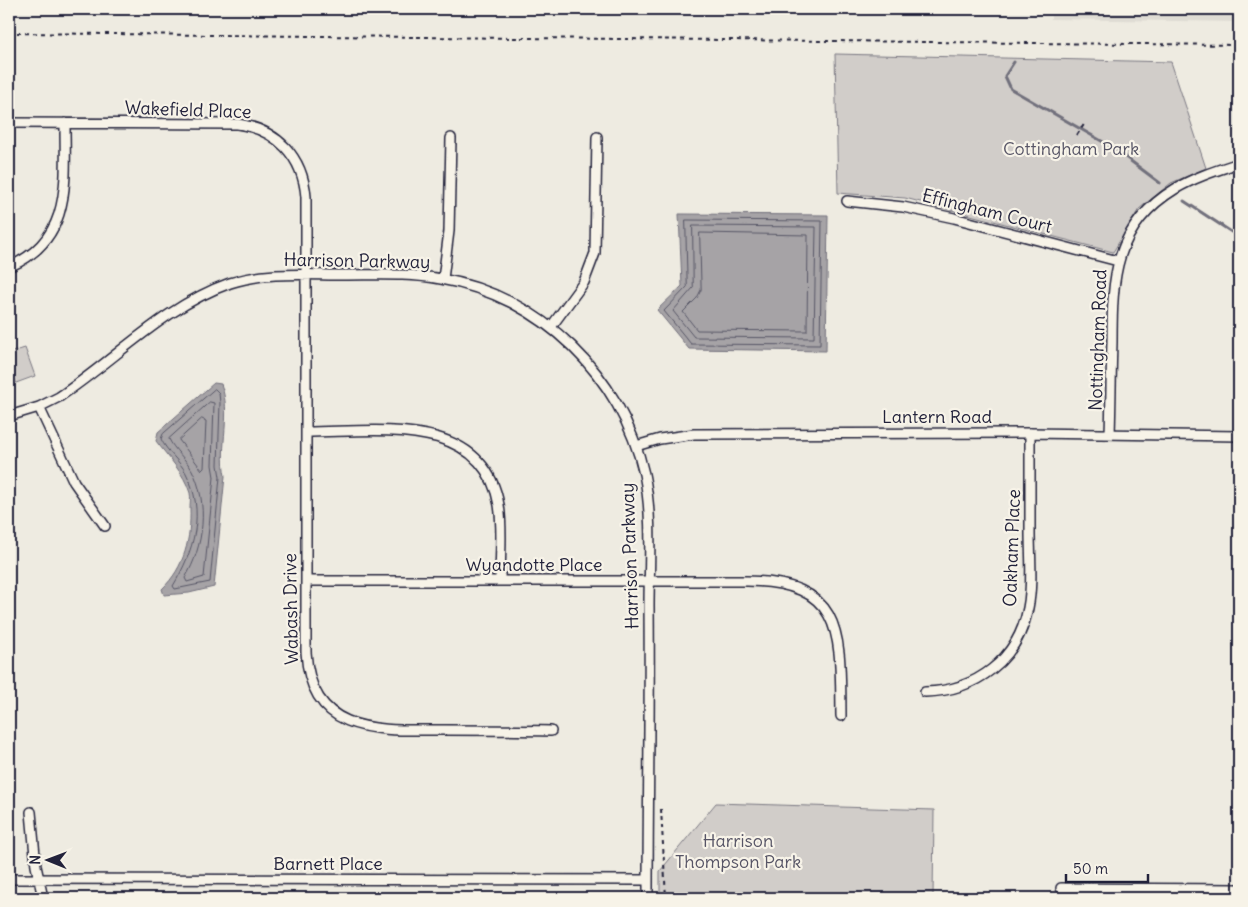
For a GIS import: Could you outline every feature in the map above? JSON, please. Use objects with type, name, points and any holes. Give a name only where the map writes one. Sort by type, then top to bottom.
[{"type":"street","name":"Wakefield Place","points":[[9,123],[237,124],[268,132],[290,152],[304,176],[307,275]]},
{"type":"street","points":[[9,267],[40,246],[51,233],[59,217],[64,200],[65,123]]},
{"type":"street","points":[[551,327],[584,282],[595,252],[597,137]]},
{"type":"street","points":[[443,279],[449,231],[451,138]]},
{"type":"street","name":"Nottingham Road","points":[[1110,434],[1112,310],[1118,261],[1136,226],[1160,200],[1182,185],[1239,163]]},
{"type":"street","name":"Effingham Court","points":[[847,201],[903,207],[954,218],[1118,261]]},
{"type":"street","name":"Harrison Parkway","points":[[9,416],[39,407],[68,390],[167,316],[202,295],[248,278],[307,275],[396,275],[443,279],[490,293],[532,314],[551,327],[596,372],[625,419],[636,446],[643,472],[648,503],[649,582],[648,898]]},
{"type":"street","name":"Wabash Drive","points":[[307,275],[306,652],[309,676],[320,698],[343,719],[359,726],[383,730],[551,730]]},
{"type":"street","points":[[39,407],[71,476],[105,526]]},
{"type":"street","points":[[307,432],[424,433],[448,440],[462,447],[485,471],[497,497],[500,513],[500,580]]},
{"type":"street","name":"Lantern Road","points":[[636,446],[660,438],[694,434],[1030,433],[1239,436]]},
{"type":"street","name":"Oakham Place","points":[[925,692],[952,689],[980,678],[1008,655],[1025,622],[1030,594],[1030,433]]},
{"type":"street","name":"Wyandotte Place","points":[[306,581],[774,582],[795,588],[809,595],[828,614],[837,633],[840,662],[841,716]]},
{"type":"street","points":[[31,812],[38,880],[43,898]]},
{"type":"street","name":"Barnett Place","points":[[9,880],[648,880]]},
{"type":"street","points":[[1061,888],[1239,889]]},
{"type":"path","points":[[9,33],[1239,45]]},
{"type":"path","points":[[1078,135],[1085,123]]},
{"type":"path","points":[[661,809],[666,898]]},
{"type":"shaded area","points":[[1051,9],[1239,9],[1239,22],[1051,19]]},
{"type":"green space","name":"Cottingham Park","points":[[835,54],[1171,62],[1206,168],[1171,183],[1139,209],[1113,252],[905,198],[838,193]]},
{"type":"green space","points":[[25,348],[35,376],[16,383],[9,363],[9,353]]},
{"type":"green space","name":"Harrison Thompson Park","points":[[716,803],[934,810],[933,898],[660,898],[660,871]]},
{"type":"water","points":[[679,214],[828,215],[826,351],[689,349],[657,310],[682,286]]},
{"type":"water","points":[[214,383],[221,384],[226,418],[223,453],[225,476],[214,587],[189,593],[164,595],[162,589],[181,562],[188,541],[190,493],[180,472],[156,441],[158,432]]},
{"type":"waterway","points":[[1014,62],[1005,76],[1011,89],[1112,147],[1160,183]]},
{"type":"waterway","points":[[1184,201],[1239,237]]}]
